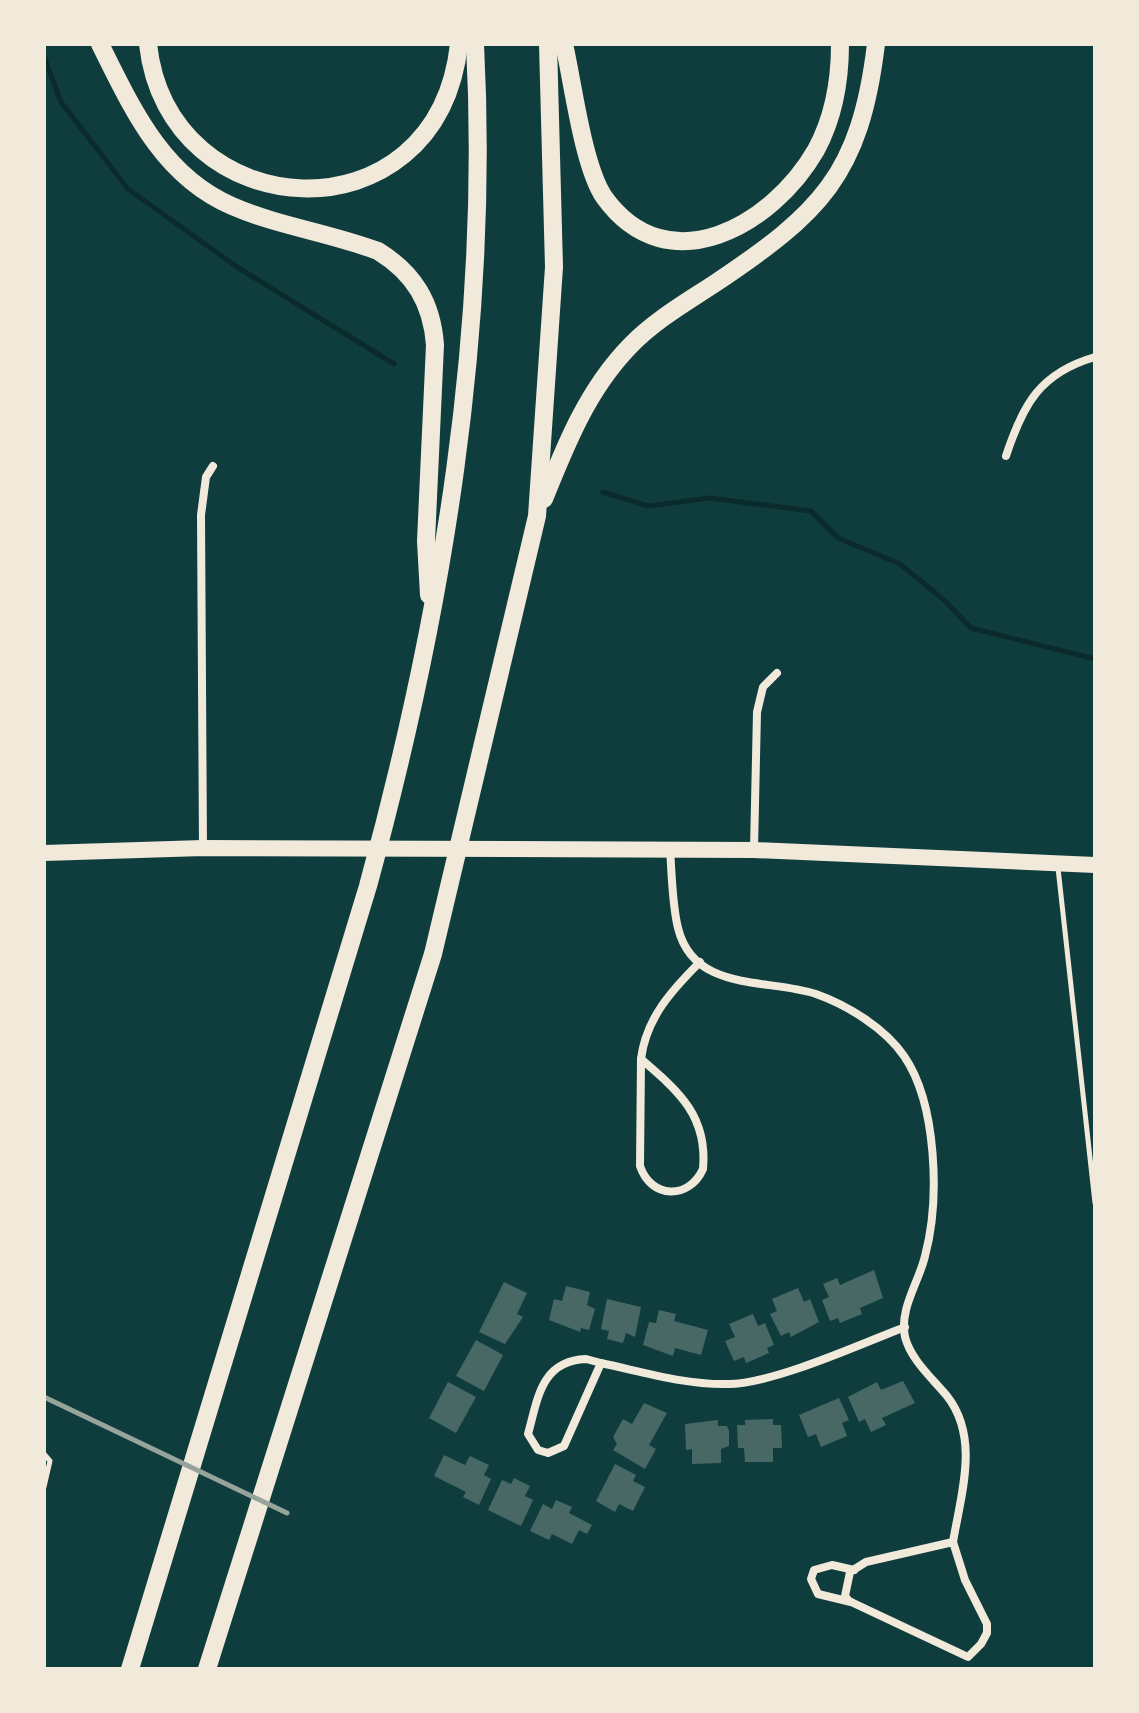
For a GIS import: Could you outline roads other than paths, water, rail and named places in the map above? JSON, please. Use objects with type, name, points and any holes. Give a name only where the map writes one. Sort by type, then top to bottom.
[{"type":"highway","points":[[100,44],[145,129],[188,180],[232,206],[378,251],[394,261],[418,287],[434,323],[435,345],[426,541],[430,625]]},
{"type":"highway","points":[[148,44],[154,77],[163,98],[187,134],[204,150],[255,179],[305,189],[346,186],[364,179],[385,169],[418,143],[443,106],[459,44]]},
{"type":"highway","points":[[130,1669],[368,886],[391,803],[430,625],[448,527],[470,336],[476,202],[475,44]]},
{"type":"highway","points":[[537,516],[554,267],[548,44]]},
{"type":"highway","points":[[564,44],[585,146],[602,194],[631,223],[670,240],[688,242],[706,240],[744,224],[792,183],[815,150],[828,122],[837,90],[840,44]]},
{"type":"highway","points":[[207,1669],[433,954],[537,516],[570,435],[615,363],[651,327],[791,230],[837,178],[865,113],[876,44]]},
{"type":"main road","points":[[44,853],[203,848],[670,849],[1095,865]]},
{"type":"street","points":[[1006,456],[1016,426],[1040,388],[1059,370],[1095,357]]},
{"type":"street","points":[[203,848],[201,515],[204,486],[213,466]]},
{"type":"street","points":[[754,850],[757,712],[763,687],[777,673]]},
{"type":"street","points":[[670,849],[678,928],[686,948],[700,962],[716,974],[735,982],[816,994],[851,1010],[903,1054],[919,1084],[933,1180],[932,1224],[907,1307],[905,1327],[914,1356],[949,1399],[968,1453],[953,1542],[965,1580],[987,1624],[987,1633],[968,1657],[851,1602],[818,1594],[811,1579],[814,1570],[822,1566],[854,1570]]},
{"type":"street","points":[[641,1059],[684,1095],[693,1110],[703,1169],[692,1185],[680,1192],[657,1189],[643,1176],[640,1166],[641,1059],[652,1021],[671,990],[700,962]]},
{"type":"street","points":[[601,1363],[564,1446],[548,1453],[538,1450],[528,1434],[543,1380],[559,1365],[572,1360],[601,1363],[695,1384],[733,1385],[837,1353],[905,1327]]},
{"type":"street","points":[[851,1602],[845,1588],[854,1570],[866,1562],[953,1542]]},
{"type":"lane","points":[[1058,863],[1095,1203]]},
{"type":"lane","points":[[44,1454],[50,1461],[44,1487]]},
{"type":"waterway","points":[[44,57],[61,102],[128,189],[237,267],[394,364]]},
{"type":"waterway","points":[[603,492],[648,506],[710,498],[811,511],[838,538],[900,564],[944,600],[971,628],[1095,659]]},
{"type":"railway","points":[[44,1397],[287,1513]]}]
